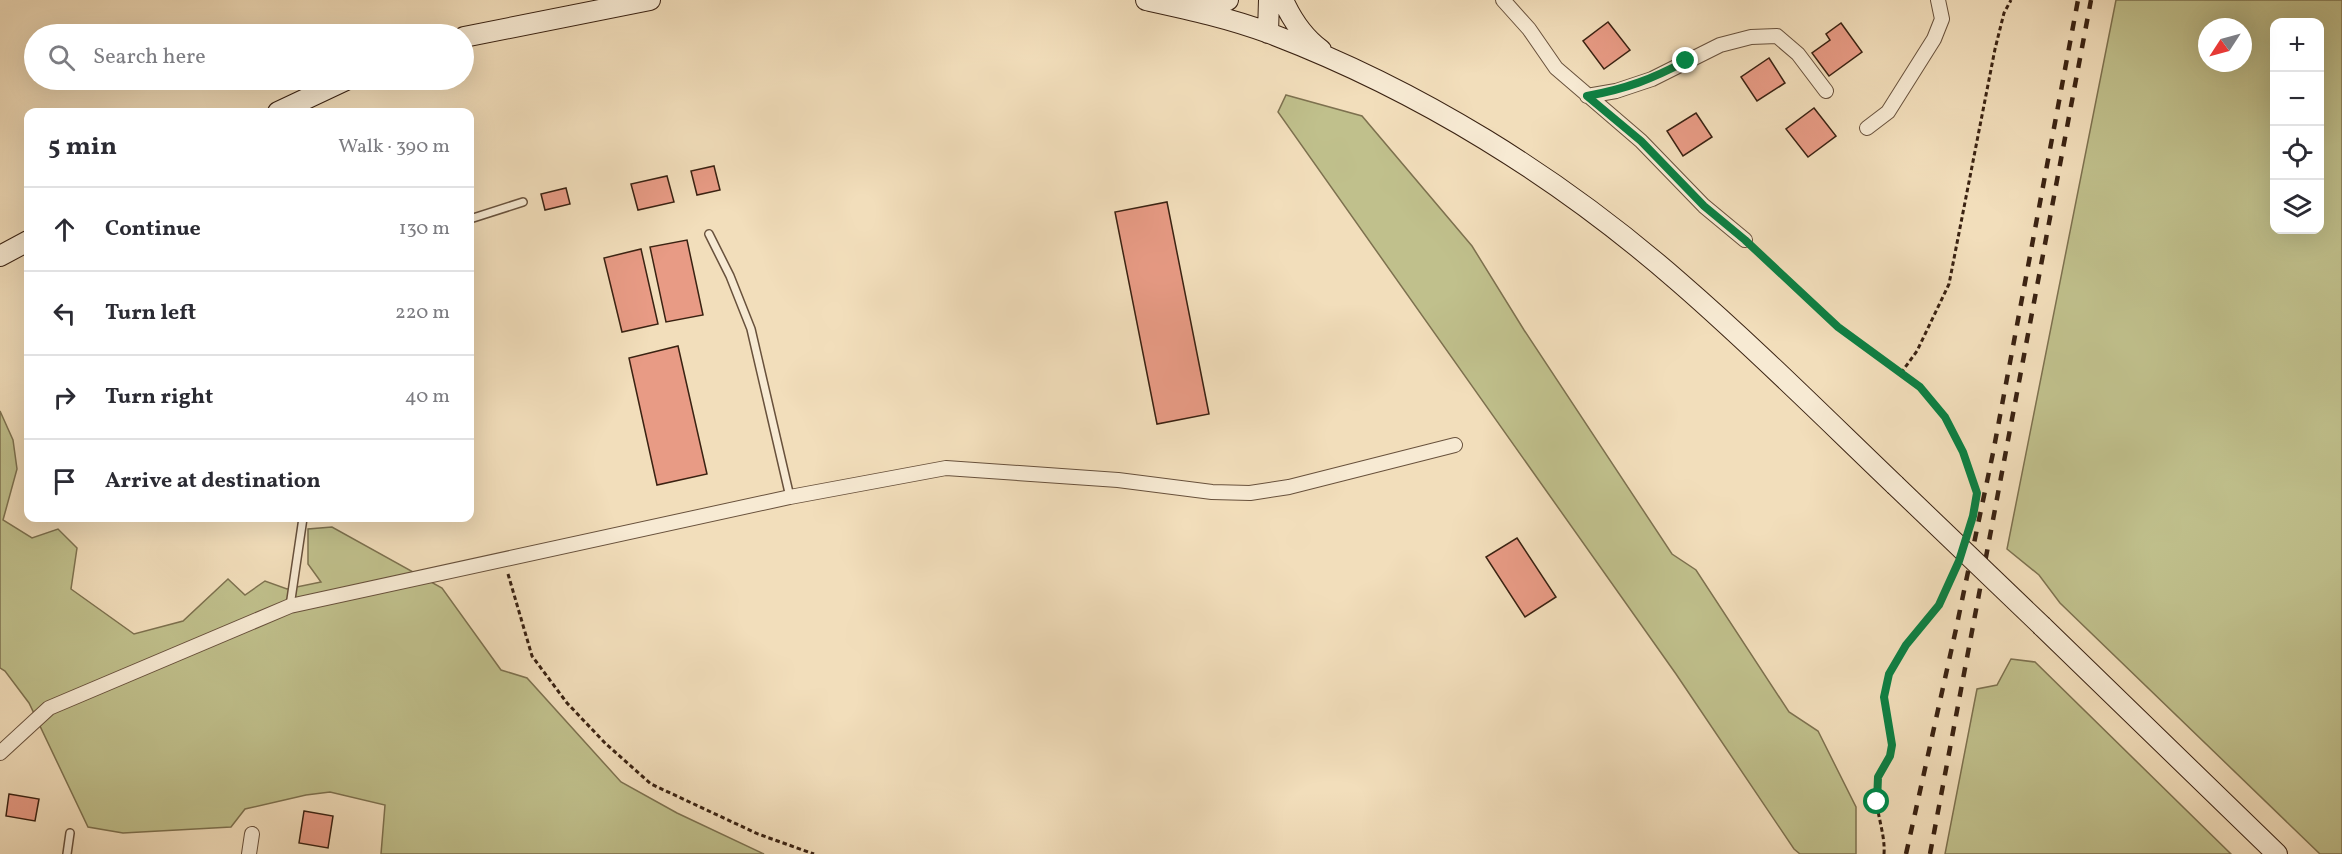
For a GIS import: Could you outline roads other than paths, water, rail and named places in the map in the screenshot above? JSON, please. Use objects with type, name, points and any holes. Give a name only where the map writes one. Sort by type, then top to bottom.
[{"type":"main road","points":[[474,35],[650,0]]},
{"type":"main road","points":[[1146,0],[1187,9],[1268,33],[1417,100],[1516,159],[1595,214],[1678,281],[1752,347],[2277,854]]},
{"type":"main road","points":[[1187,9],[1211,6],[1228,0]]},
{"type":"main road","points":[[1268,33],[1269,0]]},
{"type":"main road","points":[[1283,0],[1296,25],[1311,43],[1343,65]]},
{"type":"main road","points":[[286,108],[325,90]]},
{"type":"main road","points":[[0,256],[24,243]]},
{"type":"street","points":[[1505,0],[1556,68],[1641,141],[1704,206],[1745,240]]},
{"type":"street","points":[[1867,128],[1888,112],[1899,98],[1934,39],[1942,19],[1938,0]]},
{"type":"street","points":[[1587,96],[1616,91],[1652,79],[1720,45],[1751,38],[1777,36],[1798,54],[1827,91]]},
{"type":"street","points":[[0,753],[49,708],[290,606],[790,497],[945,468],[1118,480],[1212,492],[1250,493],[1289,488],[1455,445]]},
{"type":"street","points":[[249,854],[252,834]]},
{"type":"lane","points":[[474,218],[524,202]]},
{"type":"lane","points":[[709,234],[730,276],[751,329],[790,497]]},
{"type":"lane","points":[[290,606],[302,522]]},
{"type":"lane","points":[[67,854],[70,833]]},
{"type":"railway","points":[[1906,854],[1993,453],[2078,0]]},
{"type":"railway","points":[[1930,854],[2091,0]]}]
